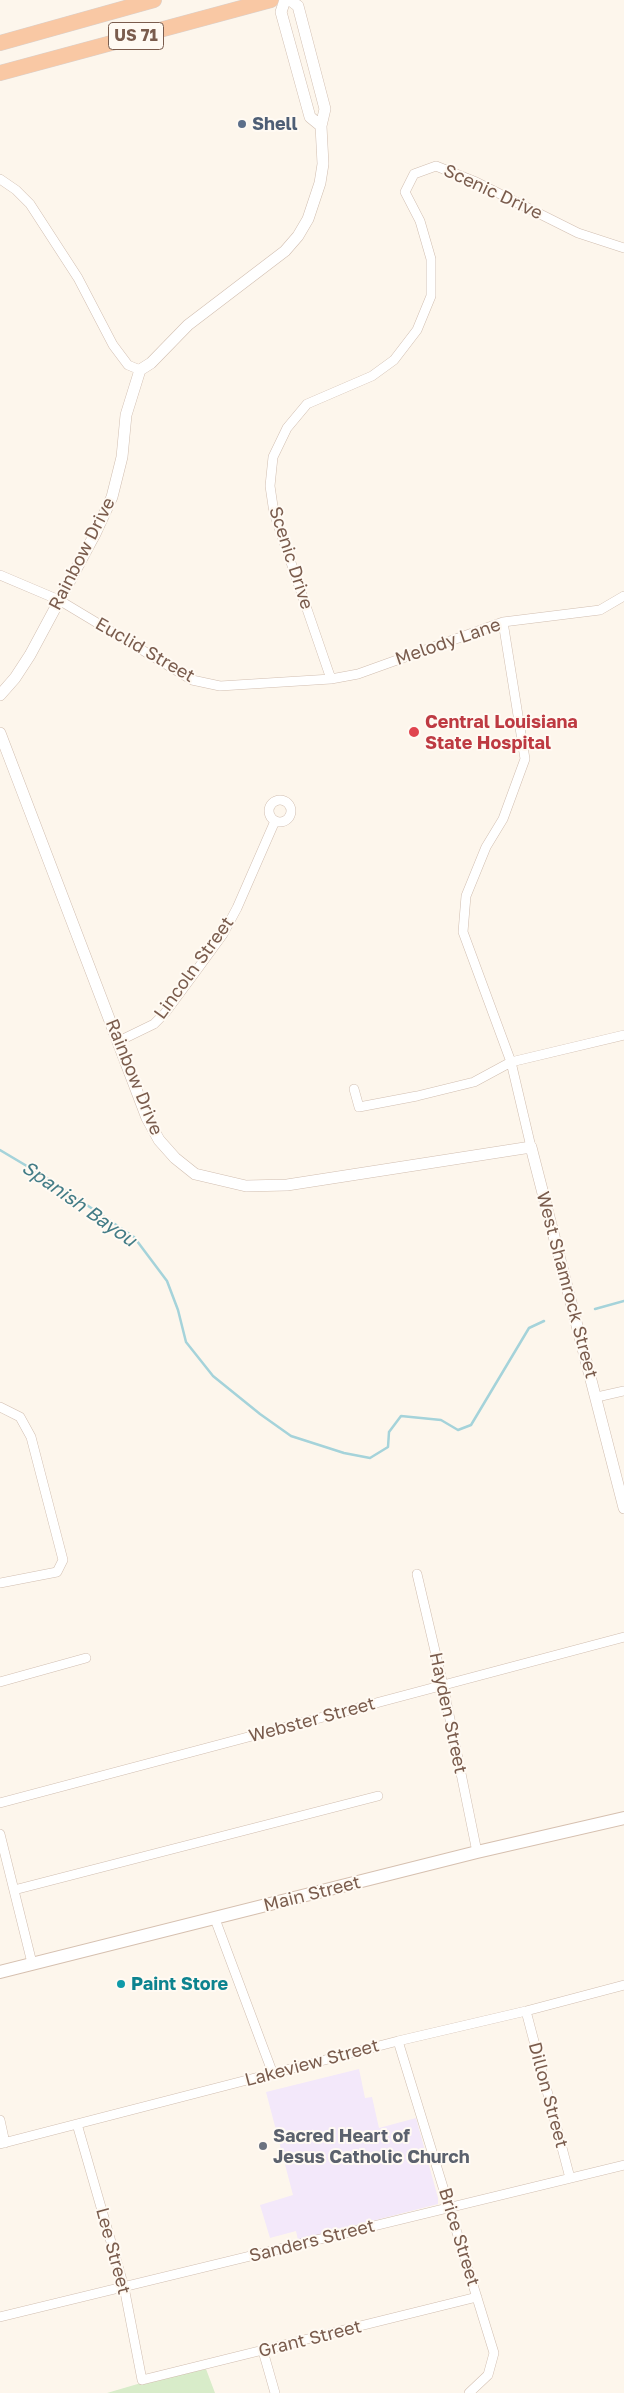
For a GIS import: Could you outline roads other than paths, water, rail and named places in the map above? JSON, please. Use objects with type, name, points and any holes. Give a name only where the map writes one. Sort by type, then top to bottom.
[{"type":"highway","name":"US 71","points":[[0,43],[154,0]]},
{"type":"highway","name":"US 71","points":[[0,73],[272,0]]},
{"type":"main road","name":"Main Street","points":[[0,1972],[477,1852],[624,1818]]},
{"type":"street","points":[[284,0],[281,12],[310,117],[321,126]]},
{"type":"street","points":[[0,180],[16,190],[30,204],[78,278],[113,345],[128,365],[140,370],[151,363],[188,325],[270,264],[298,236],[308,219],[320,183],[323,164],[321,126],[325,109],[298,6],[290,0]]},
{"type":"street","name":"Scenic Drive","points":[[331,679],[274,513],[270,486],[273,457],[287,428],[307,404],[372,376],[394,360],[417,330],[431,296],[431,258],[420,221],[406,192],[414,174],[436,166],[476,182],[578,233],[624,248]]},
{"type":"street","name":"Rainbow Drive","points":[[0,695],[15,678],[30,655],[95,534],[112,497],[122,456],[126,415],[140,370]]},
{"type":"street","name":"Euclid Street","points":[[0,575],[59,600],[192,680],[220,686],[331,679]]},
{"type":"street","name":"Melody Lane","points":[[331,679],[358,674],[503,622],[600,610],[624,596]]},
{"type":"street","name":"West Shamrock Street","points":[[503,622],[525,759],[503,819],[486,847],[466,896],[463,932],[511,1062],[624,1508]]},
{"type":"street","name":"Rainbow Drive","points":[[0,733],[147,1118],[159,1140],[175,1158],[195,1174],[220,1182],[246,1186],[287,1185],[531,1147]]},
{"type":"street","name":"Lincoln Street","points":[[118,1041],[154,1024],[165,1013],[204,961],[237,908],[275,821]]},
{"type":"street","points":[[354,1088],[359,1107],[474,1082],[511,1062],[624,1034]]},
{"type":"street","points":[[596,1397],[624,1391]]},
{"type":"street","points":[[0,1407],[20,1417],[31,1437],[63,1560],[56,1572],[0,1583]]},
{"type":"street","name":"Hayden Street","points":[[417,1574],[443,1685],[477,1852]]},
{"type":"street","name":"Webster Street","points":[[0,1803],[624,1637]]},
{"type":"street","points":[[0,1682],[86,1658]]},
{"type":"street","points":[[14,1890],[378,1796]]},
{"type":"street","points":[[0,1834],[32,1963]]},
{"type":"street","points":[[215,1919],[273,2074]]},
{"type":"street","name":"Lakeview Street","points":[[3,2144],[398,2041],[526,2012],[624,1985]]},
{"type":"street","name":"Dillon Street","points":[[526,2012],[570,2178]]},
{"type":"street","name":"Brice Street","points":[[398,2041],[494,2353],[488,2375],[468,2393]]},
{"type":"street","points":[[0,2120],[3,2144]]},
{"type":"street","name":"Lee Street","points":[[77,2124],[124,2287],[142,2380]]},
{"type":"street","name":"Sanders Street","points":[[0,2317],[624,2165]]},
{"type":"street","name":"Grant Street","points":[[142,2380],[477,2297]]},
{"type":"street","points":[[263,2351],[275,2393]]},
{"type":"waterway","name":"Spanish Bayou","points":[[0,1150],[47,1178],[134,1237],[167,1281],[178,1310],[186,1342],[213,1376],[291,1436],[344,1453],[370,1458],[388,1447],[389,1432],[401,1416],[441,1420],[458,1430],[471,1425],[529,1328],[544,1321]]},
{"type":"waterway","name":"Spanish Bayou","points":[[595,1309],[624,1301]]},
{"type":"place","name":"Shell","points":[[242,124]]},
{"type":"place","name":"Central Louisiana State Hospital","points":[[414,732]]},
{"type":"place","name":"Paint Store","points":[[121,1984]]},
{"type":"place","name":"Sacred Heart of Jesus Catholic Church","points":[[263,2146]]}]
